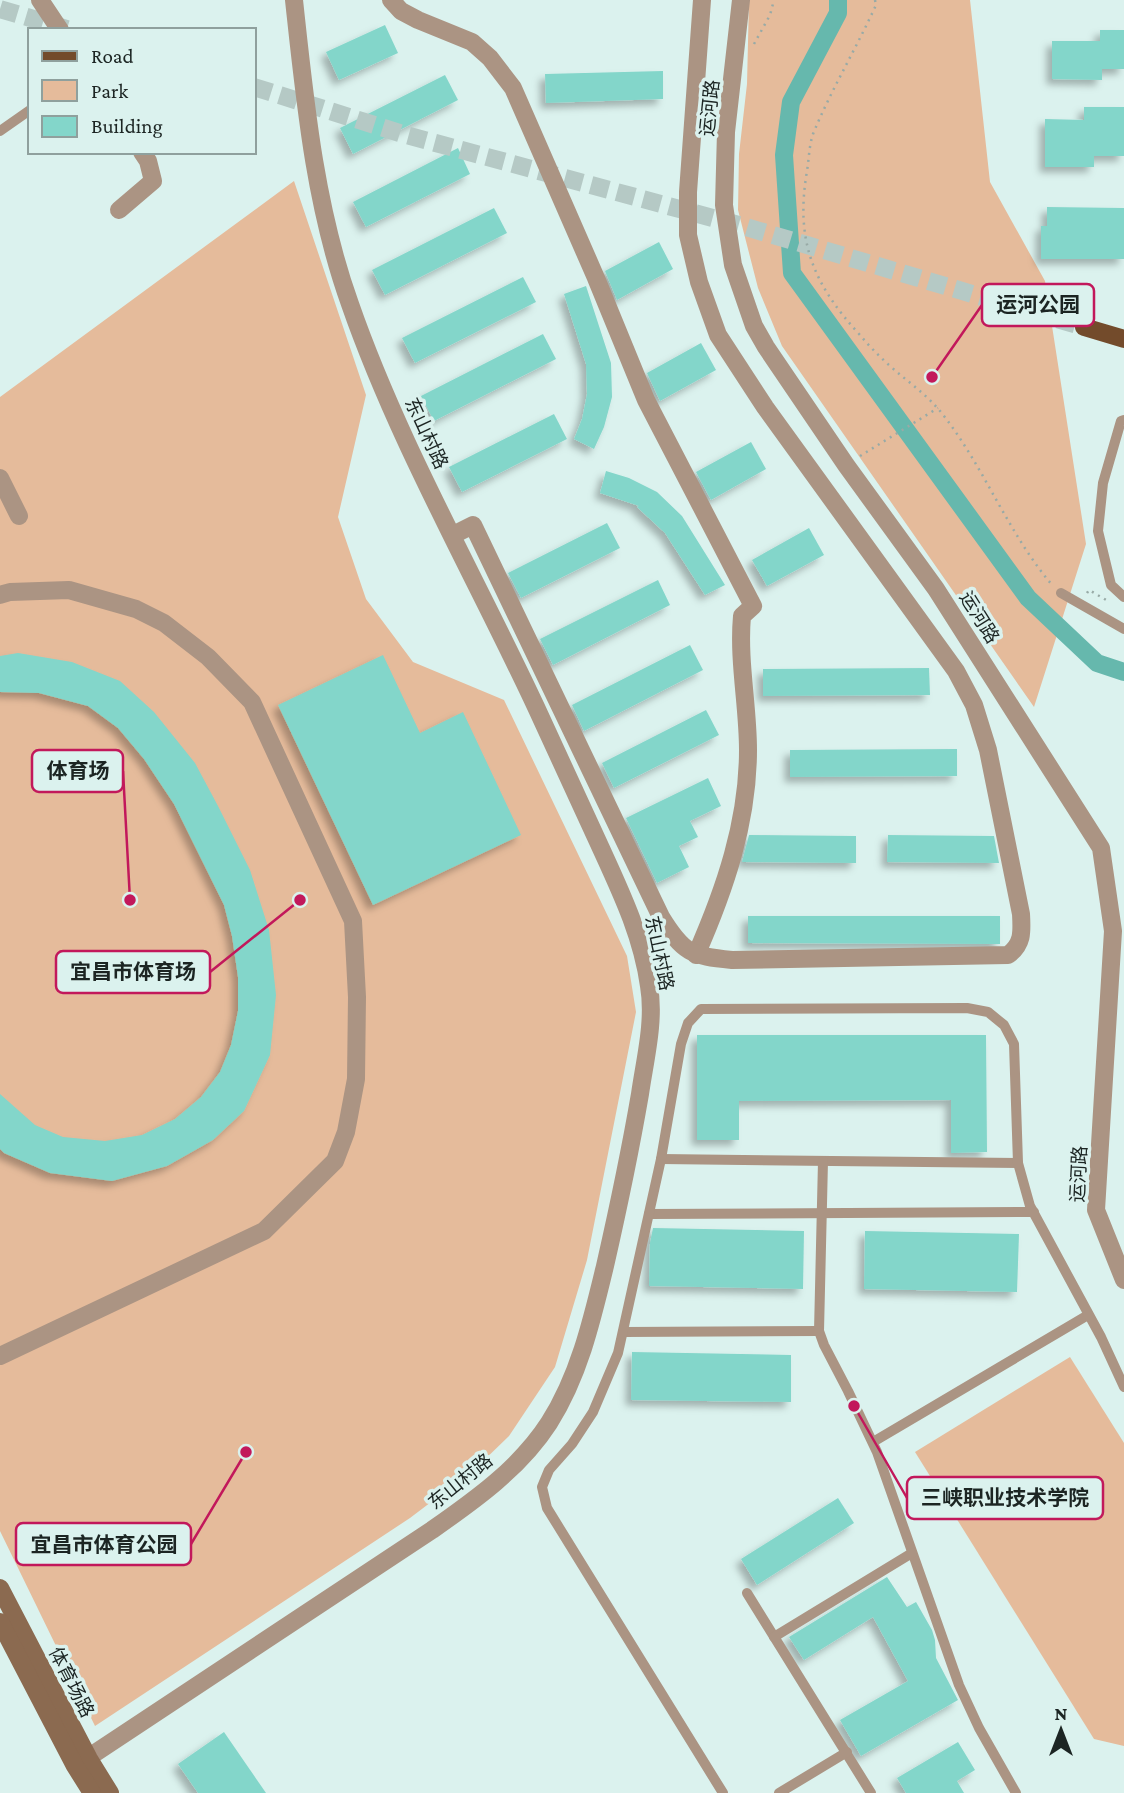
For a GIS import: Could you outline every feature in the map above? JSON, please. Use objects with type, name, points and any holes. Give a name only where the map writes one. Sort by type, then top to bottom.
[{"type":"main road","points":[[1084,327],[1124,339]]},
{"type":"main road","name":"体育场路","points":[[0,1588],[82,1762],[92,1793]]},
{"type":"main road","name":"体育场路","points":[[0,1622],[82,1762],[110,1793]]},
{"type":"street","points":[[40,0],[59,28]]},
{"type":"street","name":"东山村路","points":[[82,1762],[341,1592],[484,1494],[526,1452],[549,1423],[567,1388],[591,1326],[628,1168],[650,1027],[650,988],[634,921],[512,655],[395,415],[346,293],[333,248],[311,144],[302,86],[295,0]]},
{"type":"street","points":[[391,0],[401,11],[418,20],[472,41],[513,88],[646,400],[753,606],[742,616],[740,638],[748,747],[747,790],[735,854],[696,955]]},
{"type":"street","points":[[453,535],[473,525],[661,917],[683,947],[701,957],[732,960],[1008,955],[1018,948],[1022,934],[1021,914],[988,750],[974,705],[949,661],[765,407],[725,346],[718,335],[699,282],[688,235],[688,192],[702,0]]},
{"type":"street","name":"运河路","points":[[741,0],[726,132],[724,205],[733,265],[754,326],[766,348],[846,465],[936,589],[1101,848],[1113,930],[1096,1210],[1124,1280]]},
{"type":"street","points":[[119,210],[153,181],[143,154]]},
{"type":"street","points":[[0,478],[19,516]]},
{"type":"street","points":[[0,595],[10,592],[69,590],[136,609],[164,623],[208,657],[252,702],[353,921],[357,998],[356,1079],[346,1132],[335,1161],[264,1231],[0,1356]]},
{"type":"lane","points":[[0,131],[28,111]]},
{"type":"lane","points":[[1124,420],[1121,421],[1103,483],[1098,531],[1111,585],[1124,597]]},
{"type":"lane","points":[[1061,593],[1124,629]]},
{"type":"lane","points":[[723,1793],[547,1508],[542,1487],[549,1469],[572,1444],[593,1412],[618,1353],[661,1159],[681,1044],[688,1023],[701,1009],[967,1008],[988,1012],[1004,1026],[1014,1044],[1018,1163],[1034,1212],[1124,1387]]},
{"type":"lane","points":[[661,1159],[1018,1163]]},
{"type":"lane","points":[[823,1161],[819,1331],[873,1442],[959,1685],[979,1728],[1016,1793]]},
{"type":"lane","points":[[649,1214],[1034,1212]]},
{"type":"lane","points":[[873,1442],[1088,1315]]},
{"type":"lane","points":[[624,1332],[819,1331]]},
{"type":"lane","points":[[774,1637],[912,1553]]},
{"type":"lane","points":[[747,1593],[871,1793]]},
{"type":"lane","points":[[779,1793],[847,1752]]},
{"type":"path","points":[[751,47],[765,26],[774,0]]},
{"type":"path","points":[[875,0],[876,5],[813,136],[805,182],[803,221],[809,259],[834,305],[890,366],[927,395],[972,454],[1036,566],[1061,593]]},
{"type":"path","points":[[876,447],[936,409]]},
{"type":"green space","points":[[749,0],[970,0],[990,182],[1045,281],[1086,544],[1034,707],[782,346],[758,288],[738,210],[739,154],[747,84]]},
{"type":"green space","points":[[294,181],[366,395],[338,517],[366,599],[413,662],[504,700],[627,956],[636,1012],[587,1260],[555,1367],[509,1436],[476,1468],[410,1518],[95,1726],[0,1531],[0,397]]},
{"type":"green space","points":[[1070,1357],[1124,1443],[1124,1746],[1094,1739],[915,1452]]},
{"type":"building","points":[[385,25],[398,53],[339,80],[326,52]]},
{"type":"building","points":[[1100,30],[1124,30],[1124,69],[1102,69],[1102,80],[1052,79],[1052,41],[1100,41]]},
{"type":"building","points":[[663,71],[663,99],[546,103],[545,74]]},
{"type":"building","points":[[445,75],[458,100],[353,154],[340,128]]},
{"type":"building","points":[[1084,107],[1124,107],[1124,156],[1094,156],[1094,167],[1045,167],[1045,119],[1084,120]]},
{"type":"building","points":[[458,148],[470,174],[366,227],[353,202]]},
{"type":"building","points":[[1047,207],[1124,208],[1124,259],[1041,259],[1041,226],[1047,226]]},
{"type":"building","points":[[494,208],[507,233],[385,295],[372,270]]},
{"type":"building","points":[[659,242],[673,269],[617,300],[605,271]]},
{"type":"building","points":[[523,277],[536,302],[415,363],[402,338]]},
{"type":"building","points":[[586,286],[611,363],[612,397],[604,427],[594,449],[574,439],[582,419],[587,394],[586,364],[564,294]]},
{"type":"building","points":[[543,334],[556,359],[434,421],[421,396]]},
{"type":"building","points":[[701,343],[716,370],[660,401],[647,373]]},
{"type":"building","points":[[554,414],[567,439],[462,492],[449,467]]},
{"type":"building","points":[[751,442],[766,469],[711,500],[696,472]]},
{"type":"building","points":[[606,471],[629,478],[657,492],[682,516],[725,585],[705,595],[665,533],[637,507],[639,506],[600,493]]},
{"type":"building","points":[[607,523],[620,548],[521,598],[508,573]]},
{"type":"building","points":[[809,528],[824,555],[767,586],[752,560]]},
{"type":"building","points":[[658,580],[670,605],[553,665],[540,639]]},
{"type":"building","points":[[690,645],[703,670],[584,731],[572,705]]},
{"type":"building","points":[[18,653],[72,662],[120,681],[154,712],[195,763],[218,806],[250,870],[269,930],[276,995],[270,1055],[244,1111],[213,1140],[167,1166],[112,1181],[50,1173],[4,1153],[0,1149],[0,1094],[35,1125],[63,1137],[105,1141],[142,1135],[175,1119],[201,1097],[220,1072],[231,1045],[238,1011],[238,977],[232,936],[224,905],[174,804],[144,759],[118,728],[88,706],[39,693],[0,692],[0,656]]},
{"type":"building","points":[[383,655],[420,733],[463,712],[521,835],[373,905],[278,705]]},
{"type":"building","points":[[929,668],[930,695],[763,696],[763,669]]},
{"type":"building","points":[[706,710],[719,735],[614,788],[602,763]]},
{"type":"building","points":[[957,749],[957,776],[790,777],[790,750]]},
{"type":"building","points":[[708,778],[721,806],[690,821],[698,837],[679,846],[689,867],[657,883],[626,818]]},
{"type":"building","points":[[749,835],[856,836],[856,863],[742,862]]},
{"type":"building","points":[[888,835],[994,836],[999,863],[887,862]]},
{"type":"building","points":[[748,916],[1000,916],[1000,944],[748,943]]},
{"type":"building","points":[[697,1035],[986,1035],[987,1152],[951,1153],[951,1100],[739,1101],[739,1140],[697,1140]]},
{"type":"building","points":[[653,1228],[804,1231],[803,1289],[649,1286]]},
{"type":"building","points":[[865,1231],[1019,1234],[1017,1292],[864,1289]]},
{"type":"building","points":[[632,1352],[791,1355],[791,1402],[631,1400]]},
{"type":"building","points":[[838,1498],[854,1523],[757,1585],[741,1559]]},
{"type":"building","points":[[887,1577],[907,1607],[916,1602],[932,1630],[936,1658],[958,1700],[861,1756],[840,1720],[908,1681],[873,1617],[804,1660],[789,1637]]},
{"type":"building","points":[[224,1732],[266,1793],[198,1793],[178,1764]]},
{"type":"building","points":[[958,1742],[975,1770],[957,1781],[964,1793],[906,1793],[897,1778]]},
{"type":"waterway","points":[[838,0],[838,13],[791,102],[784,155],[792,273],[1028,598],[1097,663],[1124,672]]},
{"type":"tunnel","points":[[0,9],[64,28]]},
{"type":"tunnel","points":[[256,88],[406,135],[746,227],[1084,327]]},
{"type":"place","name":"运河公园","points":[[932,377]]},
{"type":"place","name":"体育场","points":[[130,900]]},
{"type":"place","name":"宜昌市体育场","points":[[300,900]]},
{"type":"place","name":"三峡职业技术学院","points":[[854,1406]]},
{"type":"place","name":"宜昌市体育公园","points":[[246,1452]]}]
